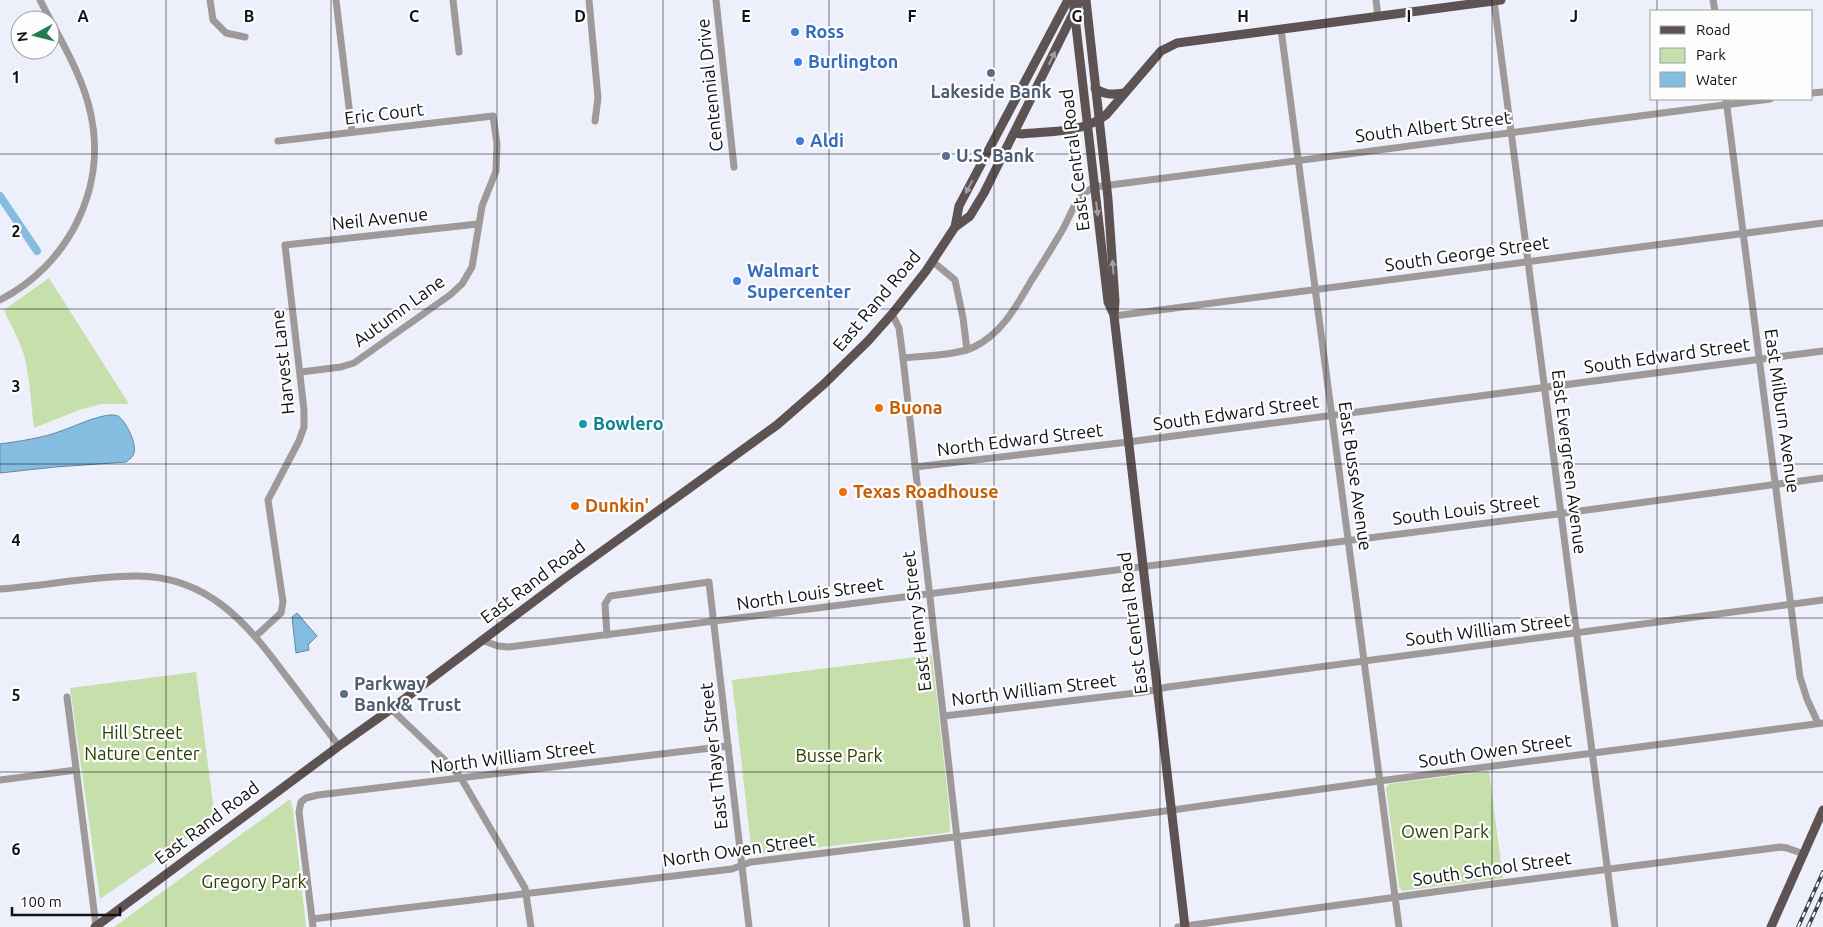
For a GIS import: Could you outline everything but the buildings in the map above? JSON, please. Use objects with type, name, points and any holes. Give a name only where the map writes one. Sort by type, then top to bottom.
[{"type":"main road","name":"East Rand Road","points":[[95,927],[565,578],[776,425],[824,384],[868,342],[892,314],[932,261],[955,226],[959,206],[1068,0]]},
{"type":"main road","name":"East Central Road","points":[[1073,0],[1087,126],[1100,187],[1115,301],[1114,316],[1183,927]]},
{"type":"main road","name":"East Rand Road","points":[[955,226],[970,216],[997,169],[1080,0]]},
{"type":"main road","name":"East Central Road","points":[[1086,0],[1099,120],[1100,187]]},
{"type":"main road","points":[[1015,133],[1022,134],[1087,126],[1099,120],[1106,115],[1150,62],[1167,46],[1176,42],[1497,0]]},
{"type":"main road","points":[[1095,88],[1105,94],[1124,93]]},
{"type":"main road","points":[[1771,927],[1823,810]]},
{"type":"street","points":[[0,300],[19,290],[42,272],[60,252],[77,223],[88,198],[93,173],[94,144],[91,115],[74,68],[40,0]]},
{"type":"street","points":[[210,0],[213,20],[226,32],[245,37]]},
{"type":"street","points":[[336,0],[352,132]]},
{"type":"street","points":[[453,0],[459,52]]},
{"type":"street","points":[[589,0],[598,98],[595,121]]},
{"type":"street","name":"Centennial Drive","points":[[716,0],[734,167]]},
{"type":"street","points":[[1376,0],[1378,17]]},
{"type":"street","name":"East Evergreen Avenue","points":[[1497,0],[1510,132],[1615,927]]},
{"type":"street","name":"East Busse Avenue","points":[[1282,29],[1399,927]]},
{"type":"street","name":"South Albert Street","points":[[1100,187],[1726,102],[1755,100]]},
{"type":"street","name":"East Milburn Avenue","points":[[1726,102],[1800,677],[1807,699],[1821,723]]},
{"type":"street","name":"Eric Court","points":[[278,141],[493,116]]},
{"type":"street","name":"Autumn Lane","points":[[301,372],[341,367],[354,362],[450,295],[462,284],[472,267],[482,206],[496,170],[498,144],[493,116]]},
{"type":"street","points":[[903,358],[967,350],[990,337],[1010,316],[1052,247],[1078,199],[1084,193],[1100,187]]},
{"type":"street","name":"South George Street","points":[[1114,316],[1823,223]]},
{"type":"street","name":"Neil Avenue","points":[[285,244],[478,224]]},
{"type":"street","name":"Harvest Lane","points":[[256,636],[281,613],[282,602],[268,500],[299,441],[304,427],[301,372],[285,244]]},
{"type":"street","points":[[932,261],[955,280],[967,350]]},
{"type":"street","name":"East Henry Street","points":[[892,314],[899,328],[903,358],[967,927]]},
{"type":"street","name":"South Edward Street","points":[[1128,442],[1823,351]]},
{"type":"street","name":"North Edward Street","points":[[915,467],[1128,442]]},
{"type":"street","name":"South Louis Street","points":[[1143,567],[1823,478]]},
{"type":"street","name":"North Louis Street","points":[[481,640],[498,646],[509,647],[1143,567]]},
{"type":"street","points":[[0,589],[138,576],[169,580],[208,594],[226,607],[256,636],[339,746]]},
{"type":"street","name":"East Thayer Street","points":[[607,635],[605,604],[611,595],[709,582],[749,927]]},
{"type":"street","name":"South William Street","points":[[1157,689],[1823,600]]},
{"type":"street","name":"North William Street","points":[[944,716],[1157,689]]},
{"type":"street","points":[[67,697],[95,927]]},
{"type":"street","points":[[391,709],[452,767],[461,778],[525,888],[531,927]]},
{"type":"street","name":"South Owen Street","points":[[1171,810],[1821,723]]},
{"type":"street","name":"North William Street","points":[[312,923],[299,812],[303,800],[318,795],[728,746]]},
{"type":"street","points":[[0,780],[76,770]]},
{"type":"street","name":"North Owen Street","points":[[312,923],[732,869],[751,862],[1171,810]]},
{"type":"street","name":"South School Street","points":[[1183,927],[1395,897],[1781,847],[1804,854]]},
{"type":"green space","points":[[49,278],[129,404],[101,404],[79,410],[34,428],[25,359],[4,310]]},
{"type":"green space","name":"Busse Park","points":[[932,655],[950,831],[752,855],[732,680]]},
{"type":"green space","name":"Hill Street Nature Center","points":[[196,672],[215,819],[100,899],[70,688]]},
{"type":"green space","name":"Owen Park","points":[[1489,771],[1503,878],[1402,891],[1399,886],[1386,788],[1389,784]]},
{"type":"green space","name":"Gregory Park","points":[[290,799],[293,809],[306,927],[114,927]]},
{"type":"water","points":[[110,415],[118,416],[121,419],[134,444],[134,453],[126,462],[0,473],[0,444],[46,436],[92,419]]},
{"type":"water","points":[[297,613],[317,636],[308,645],[309,650],[296,653],[292,617]]},
{"type":"waterway","points":[[0,196],[37,251]]},
{"type":"railway","points":[[1798,927],[1823,872]]},
{"type":"railway","points":[[1808,927],[1823,894]]},
{"type":"place","name":"Ross","points":[[795,32]]},
{"type":"place","name":"Burlington","points":[[798,62]]},
{"type":"place","name":"Lakeside Bank","points":[[991,73]]},
{"type":"place","name":"Aldi","points":[[800,141]]},
{"type":"place","name":"U.S. Bank","points":[[946,156]]},
{"type":"place","name":"Walmart Supercenter","points":[[737,281]]},
{"type":"place","name":"Buona","points":[[879,408]]},
{"type":"place","name":"Bowlero","points":[[583,424]]},
{"type":"place","name":"Texas Roadhouse","points":[[843,492]]},
{"type":"place","name":"Dunkin'","points":[[575,506]]},
{"type":"place","name":"Parkway Bank & Trust","points":[[344,694]]}]
